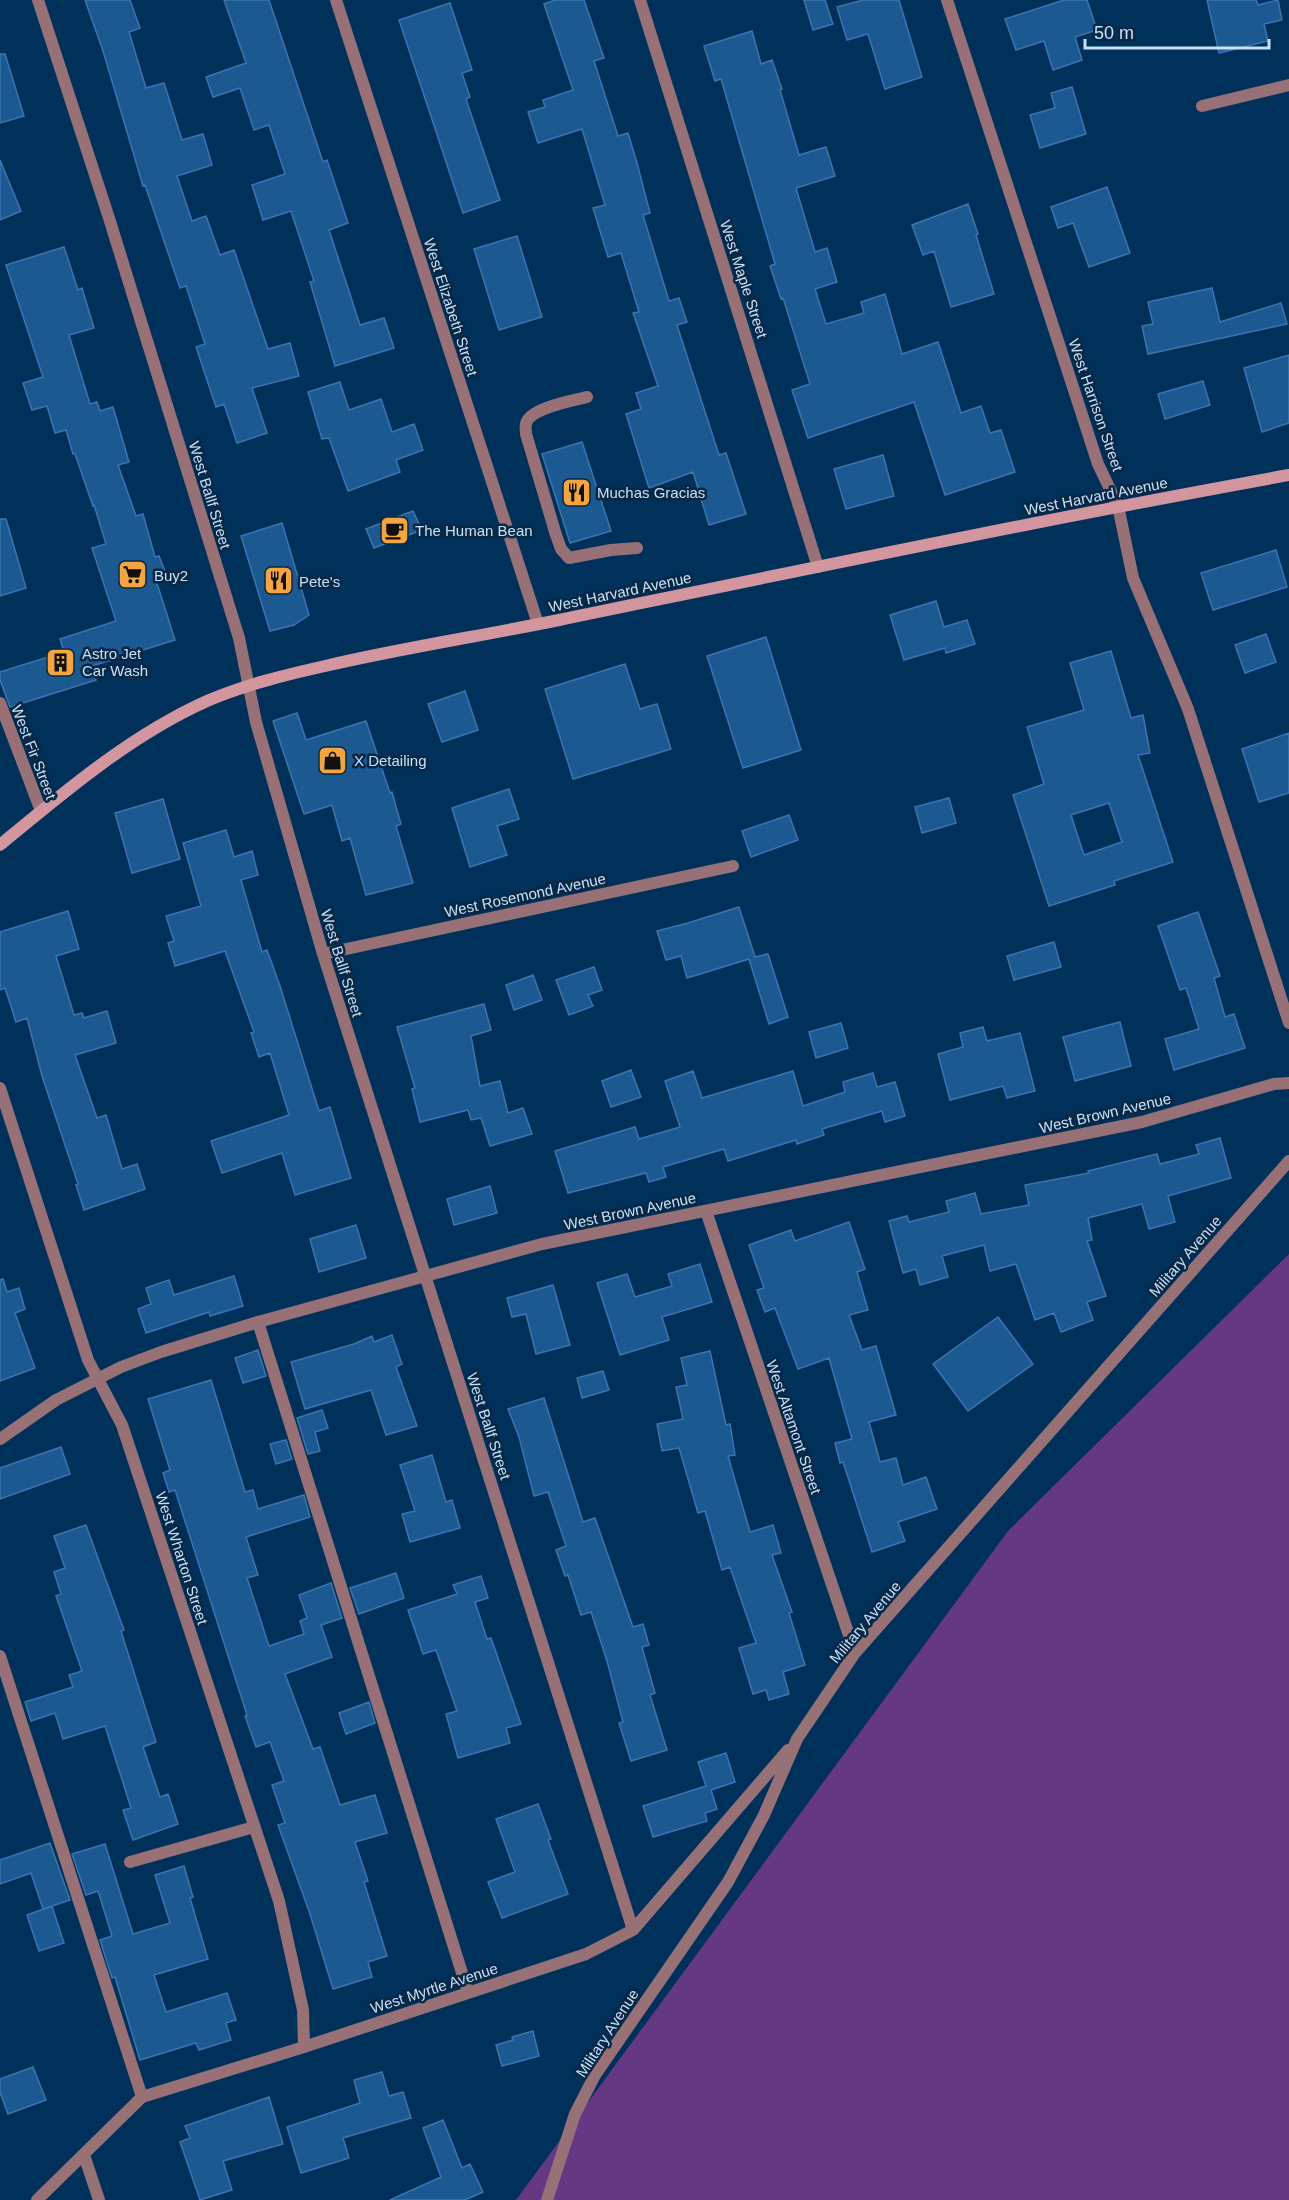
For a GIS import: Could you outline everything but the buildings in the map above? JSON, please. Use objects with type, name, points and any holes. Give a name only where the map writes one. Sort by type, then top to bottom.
[{"type":"main road","name":"West Harvard Avenue","points":[[0,845],[40,811],[142,737],[207,701],[249,686],[356,659],[1118,506],[1289,475]]},
{"type":"street","name":"West Ballf Street","points":[[39,0],[110,218],[232,615],[256,722],[323,954],[633,1930]]},
{"type":"street","name":"West Elizabeth Street","points":[[336,0],[538,624]]},
{"type":"street","name":"West Maple Street","points":[[640,0],[818,567]]},
{"type":"street","name":"West Harrison Street","points":[[947,0],[1098,465],[1118,506],[1133,578],[1188,710],[1289,1023]]},
{"type":"street","points":[[1202,106],[1289,85]]},
{"type":"street","points":[[587,397],[540,410],[532,414],[526,423],[526,434],[556,535],[561,549],[569,558],[636,548]]},
{"type":"street","name":"West Fir Street","points":[[0,703],[40,811]]},
{"type":"street","name":"West Rosemond Avenue","points":[[323,954],[733,866]]},
{"type":"street","name":"West Brown Avenue","points":[[0,1439],[56,1400],[121,1367],[258,1322],[542,1244],[1142,1122],[1274,1084],[1289,1083]]},
{"type":"street","name":"West Wharton Street","points":[[0,1088],[88,1360],[122,1425],[281,1912],[303,2010],[304,2047]]},
{"type":"street","name":"Military Avenue","points":[[547,2200],[575,2114],[595,2075],[728,1882],[764,1815],[797,1739],[855,1653],[1289,1161]]},
{"type":"street","name":"West Altamont Street","points":[[706,1211],[855,1653]]},
{"type":"street","points":[[258,1322],[468,1992]]},
{"type":"street","points":[[0,1656],[142,2097]]},
{"type":"street","name":"West Myrtle Avenue","points":[[37,2200],[142,2097],[304,2047],[586,1954],[633,1930],[797,1739]]},
{"type":"street","points":[[130,1862],[254,1827]]},
{"type":"street","points":[[84,2155],[99,2200]]},
{"type":"shaded area","points":[[1289,1254],[1289,2200],[516,2200],[1008,1531]]},
{"type":"place","name":"Muchas Gracias","points":[[576,492]]},
{"type":"place","name":"The Human Bean","points":[[394,530]]},
{"type":"place","name":"Buy2","points":[[133,575]]},
{"type":"place","name":"Pete's","points":[[278,581]]},
{"type":"place","name":"Astro Jet Car Wash","points":[[61,662]]},
{"type":"place","name":"X Detailing","points":[[333,760]]}]
